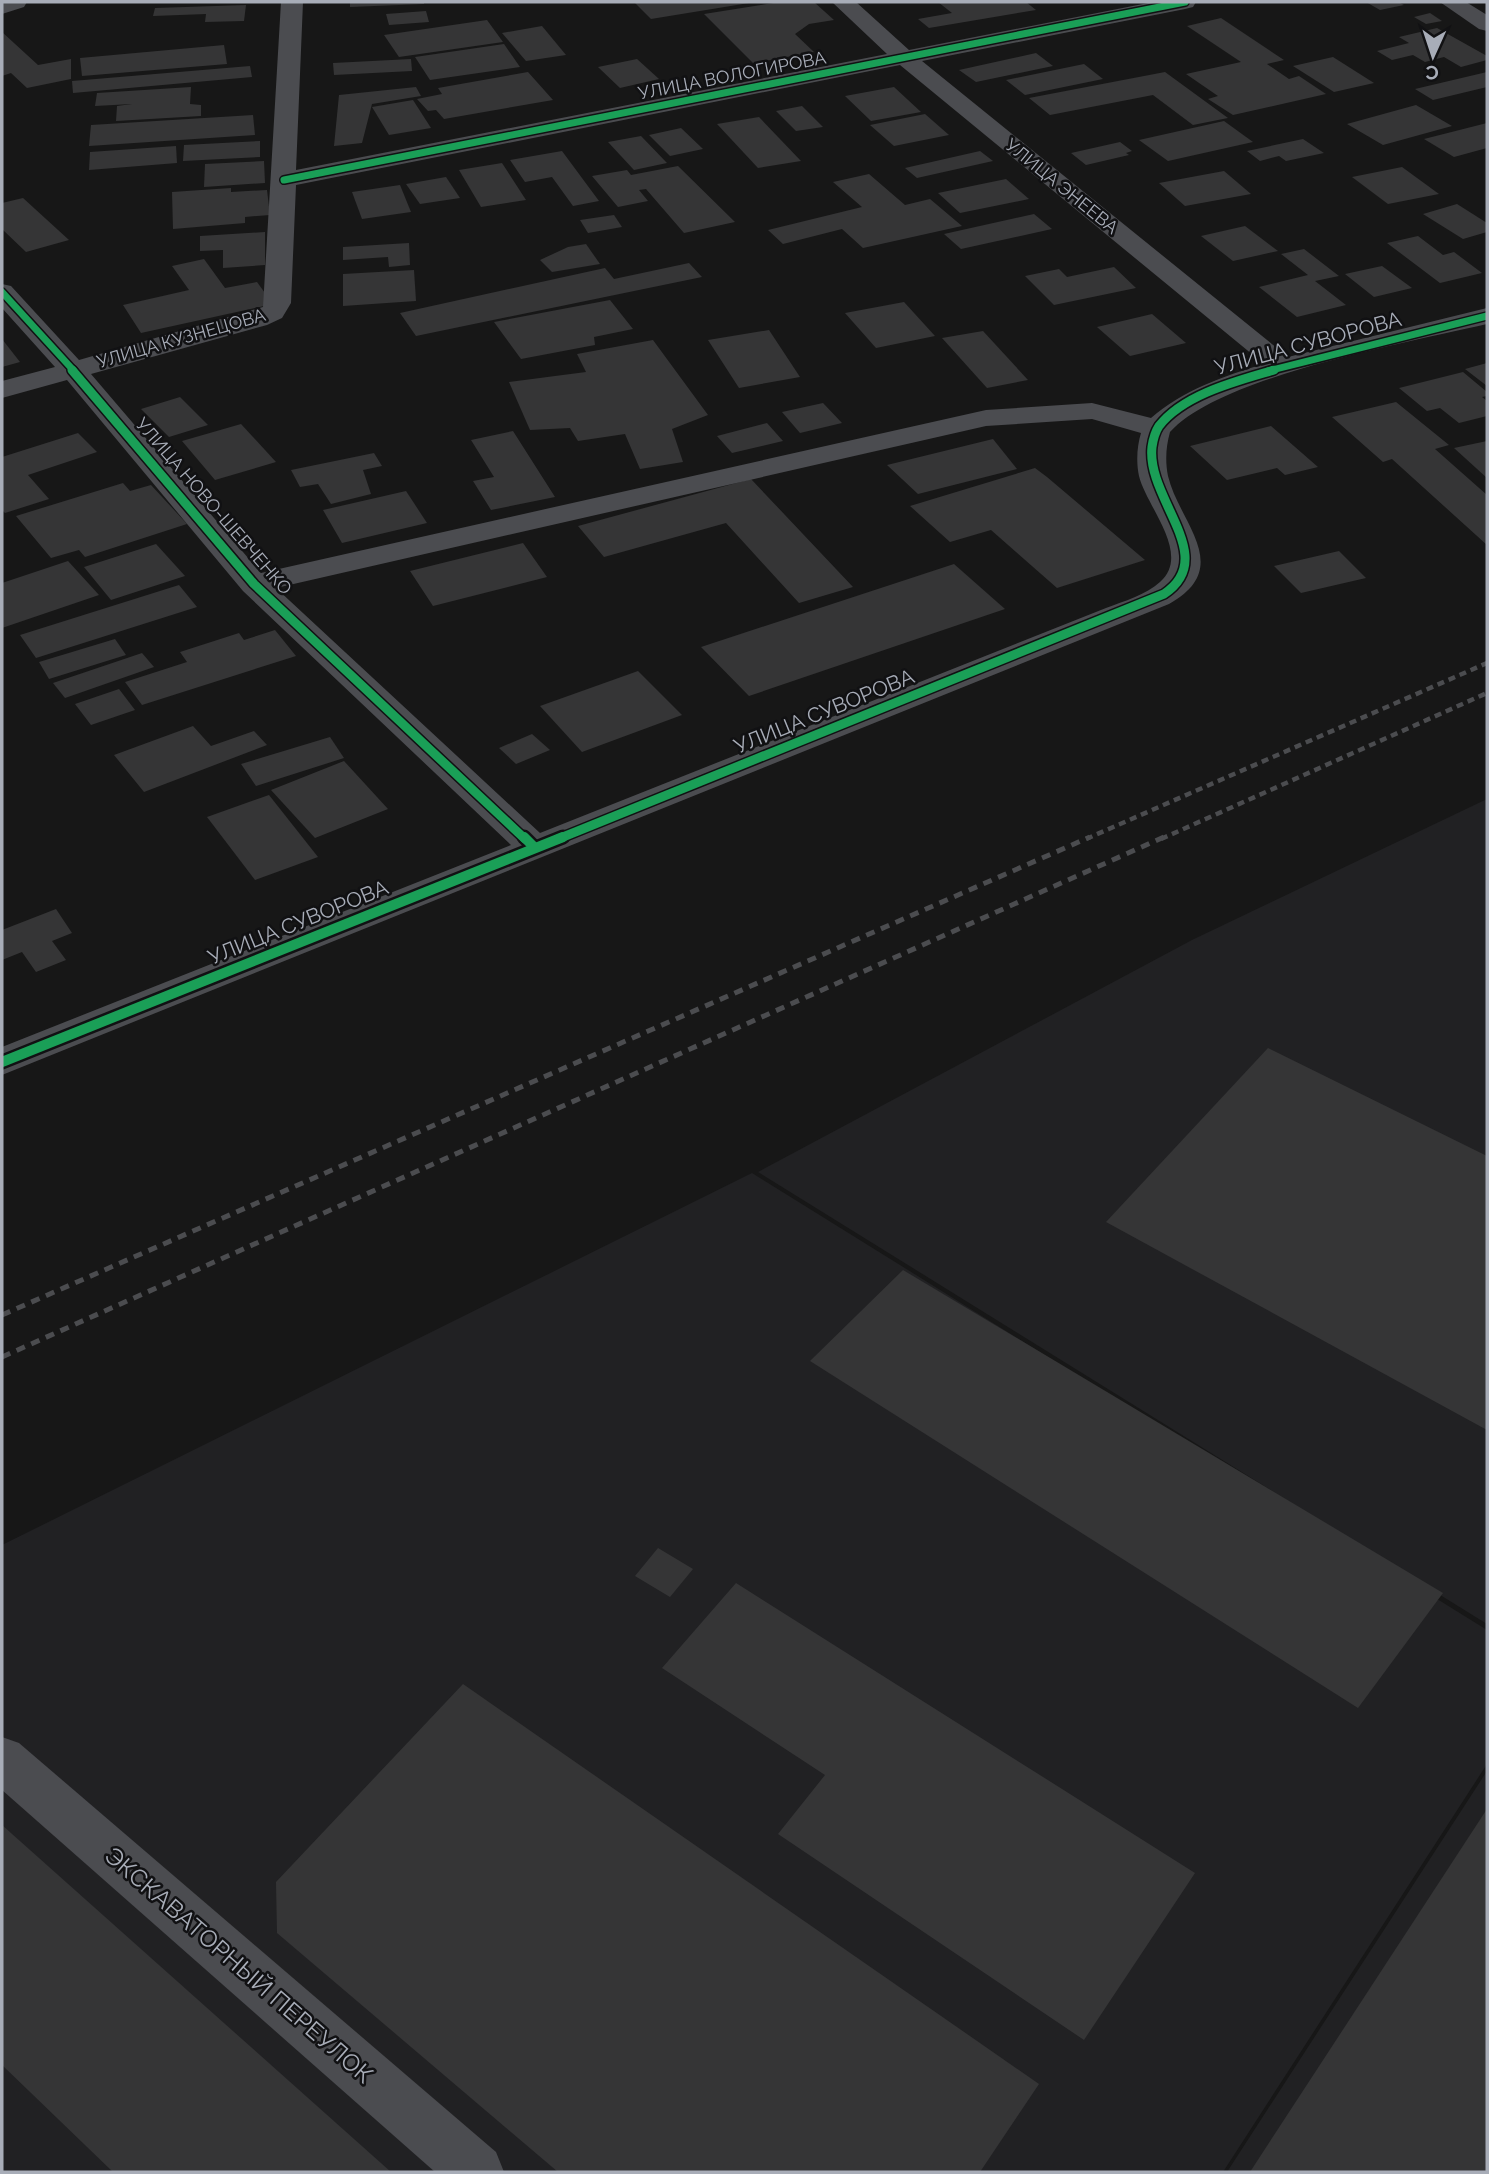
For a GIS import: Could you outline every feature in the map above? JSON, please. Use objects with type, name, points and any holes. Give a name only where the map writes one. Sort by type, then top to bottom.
[{"type":"street","points":[[2,7],[16,2]]},
{"type":"street","name":"УЛИЦА КУЗНЕЦОВА","points":[[72,369],[258,318],[272,312],[278,303],[292,2]]},
{"type":"street","name":"УЛИЦА ЭНЕЕВА","points":[[843,2],[906,59],[1284,367]]},
{"type":"street","name":"УЛИЦА ВОЛОГИРОВА","points":[[284,180],[1185,2]]},
{"type":"street","points":[[1451,2],[1487,24]]},
{"type":"street","name":"УЛИЦА НОВО-ШЕВЧЕНКО","points":[[2,292],[72,369],[254,584],[534,847]]},
{"type":"street","name":"УЛИЦА СУВОРОВА","points":[[2,1062],[1117,615],[1171,590],[1181,577],[1185,558],[1179,525],[1154,480],[1151,460],[1157,428],[1174,409],[1193,398],[1284,367],[1487,316]]},
{"type":"street","points":[[2,390],[72,369]]},
{"type":"street","points":[[254,584],[986,418],[1093,411],[1157,428]]},
{"type":"street","name":"ЭКСКАВАТОРНЫЙ ПЕРЕУЛОК","points":[[2,1759],[476,2172]]},
{"type":"shaded area","points":[[1487,799],[1487,1624],[758,1172],[1192,940]]},
{"type":"shaded area","points":[[752,1173],[1487,1630],[1487,1764],[1223,2172],[2,2172],[2,1545]]},
{"type":"shaded area","points":[[1487,1771],[1487,2172],[1227,2172]]},
{"type":"building","points":[[350,2],[424,2],[424,4],[350,7]]},
{"type":"building","points":[[634,2],[749,2],[749,3],[651,19]]},
{"type":"building","points":[[780,2],[814,2],[834,20],[809,24],[795,34],[814,52],[753,63],[704,14]]},
{"type":"building","points":[[938,2],[1026,2],[1036,10],[929,28],[918,19],[952,13]]},
{"type":"building","points":[[1366,2],[1398,2],[1404,5],[1380,10]]},
{"type":"building","points":[[246,5],[244,21],[205,22],[206,14],[153,16],[155,8]]},
{"type":"building","points":[[426,11],[429,22],[389,25],[386,14]]},
{"type":"building","points":[[1430,13],[1442,21],[1426,24],[1414,17]]},
{"type":"building","points":[[1221,18],[1284,60],[1267,64],[1289,79],[1299,76],[1326,94],[1233,115],[1208,99],[1218,96],[1186,74],[1241,62],[1187,26]]},
{"type":"building","points":[[487,20],[503,42],[399,57],[384,35]]},
{"type":"building","points":[[542,26],[566,55],[526,61],[502,33]]},
{"type":"building","points":[[1437,28],[1487,56],[1487,60],[1461,67],[1444,57],[1425,62],[1413,55],[1392,60],[1377,51],[1409,43],[1399,37]]},
{"type":"building","points":[[2,32],[38,65],[71,59],[71,79],[27,88],[11,73],[2,76]]},
{"type":"building","points":[[504,44],[520,67],[430,80],[415,57]]},
{"type":"building","points":[[224,45],[227,64],[82,76],[80,58]]},
{"type":"building","points":[[1036,53],[1053,66],[976,82],[959,70]]},
{"type":"building","points":[[1333,57],[1374,83],[1334,92],[1293,66]]},
{"type":"building","points":[[411,59],[412,71],[334,75],[333,63]]},
{"type":"building","points":[[637,59],[659,79],[620,88],[598,67]]},
{"type":"building","points":[[1084,64],[1103,79],[1025,95],[1006,80]]},
{"type":"building","points":[[250,66],[252,77],[73,93],[72,81]]},
{"type":"building","points":[[528,72],[553,100],[444,119],[436,110],[428,111],[417,99],[442,94],[438,88]]},
{"type":"building","points":[[1165,72],[1228,118],[1193,125],[1153,95],[1050,115],[1029,98]]},
{"type":"building","points":[[1487,72],[1487,87],[1433,100],[1415,89]]},
{"type":"building","points":[[191,87],[190,104],[201,105],[201,116],[116,121],[117,106],[132,104],[95,106],[97,93]]},
{"type":"building","points":[[416,87],[421,96],[372,104],[362,143],[334,146],[339,95]]},
{"type":"building","points":[[894,87],[921,112],[871,121],[845,96]]},
{"type":"building","points":[[413,100],[431,128],[389,135],[372,107]]},
{"type":"building","points":[[1416,105],[1452,126],[1383,145],[1347,124]]},
{"type":"building","points":[[802,106],[823,127],[796,131],[776,111]]},
{"type":"building","points":[[925,114],[949,135],[894,146],[870,125]]},
{"type":"building","points":[[253,115],[255,135],[89,146],[91,125]]},
{"type":"building","points":[[759,117],[801,161],[758,168],[717,124]]},
{"type":"building","points":[[1224,121],[1253,142],[1168,161],[1139,140]]},
{"type":"building","points":[[1487,123],[1487,148],[1454,157],[1424,139]]},
{"type":"building","points":[[681,128],[703,149],[670,156],[649,135]]},
{"type":"building","points":[[641,136],[667,163],[634,170],[608,142]]},
{"type":"building","points":[[1303,139],[1324,153],[1286,161],[1279,156],[1260,161],[1247,151]]},
{"type":"building","points":[[260,141],[260,157],[183,161],[184,145]]},
{"type":"building","points":[[1120,142],[1132,151],[1126,153],[1129,155],[1086,165],[1071,153]]},
{"type":"building","points":[[176,146],[177,163],[89,170],[90,152]]},
{"type":"building","points":[[562,151],[599,201],[573,206],[552,177],[525,182],[510,160]]},
{"type":"building","points":[[980,151],[993,161],[917,178],[905,168]]},
{"type":"building","points":[[264,161],[265,183],[204,187],[205,164]]},
{"type":"building","points":[[502,163],[526,200],[481,207],[459,170]]},
{"type":"building","points":[[678,166],[735,222],[684,233],[646,189],[639,190],[648,201],[618,207],[592,176],[627,170],[631,175]]},
{"type":"building","points":[[1402,167],[1439,194],[1388,204],[1352,177]]},
{"type":"building","points":[[1224,171],[1251,194],[1185,206],[1159,183]]},
{"type":"building","points":[[869,174],[905,205],[930,199],[962,226],[863,248],[842,229],[783,244],[768,230],[862,207],[833,182]]},
{"type":"building","points":[[446,177],[460,198],[420,204],[406,184]]},
{"type":"building","points":[[1006,179],[1029,199],[960,213],[938,193]]},
{"type":"building","points":[[400,185],[411,212],[362,219],[352,192]]},
{"type":"building","points":[[231,188],[231,192],[267,190],[270,215],[245,217],[245,223],[173,229],[172,192]]},
{"type":"building","points":[[23,198],[69,240],[26,252],[2,229],[2,203]]},
{"type":"building","points":[[1457,204],[1487,223],[1487,232],[1463,239],[1423,214]]},
{"type":"building","points":[[1034,214],[1052,229],[961,249],[944,234]]},
{"type":"building","points":[[614,215],[622,227],[588,233],[580,220]]},
{"type":"building","points":[[1245,226],[1278,251],[1233,261],[1201,236]]},
{"type":"building","points":[[265,232],[265,265],[223,268],[223,250],[200,251],[200,236]]},
{"type":"building","points":[[1418,236],[1443,255],[1454,252],[1482,273],[1440,283],[1387,243]]},
{"type":"building","points":[[409,243],[410,265],[389,267],[388,257],[343,260],[343,247]]},
{"type":"building","points":[[586,244],[600,264],[552,272],[540,260],[568,247]]},
{"type":"building","points":[[1304,249],[1339,276],[1315,281],[1346,305],[1297,317],[1259,287],[1308,275],[1281,254]]},
{"type":"building","points":[[204,259],[225,288],[257,282],[273,304],[141,333],[123,305],[189,290],[172,266]]},
{"type":"building","points":[[689,263],[702,277],[416,336],[400,313],[605,268],[614,279]]},
{"type":"building","points":[[1382,266],[1412,288],[1374,297],[1345,274]]},
{"type":"building","points":[[1114,267],[1136,288],[1054,305],[1025,276],[1059,269],[1067,277]]},
{"type":"building","points":[[414,270],[416,301],[343,306],[343,274]]},
{"type":"building","points":[[610,300],[633,329],[594,337],[595,345],[521,359],[494,322]]},
{"type":"building","points":[[904,302],[935,336],[876,348],[845,313]]},
{"type":"building","points":[[1152,314],[1186,343],[1130,356],[1097,327]]},
{"type":"building","points":[[769,330],[800,377],[739,388],[708,340]]},
{"type":"building","points":[[983,331],[1028,380],[987,388],[942,338]]},
{"type":"building","points":[[2,339],[20,362],[2,367]]},
{"type":"building","points":[[653,340],[708,415],[672,429],[683,462],[640,469],[625,434],[578,441],[570,428],[530,430],[509,382],[586,372],[577,354]]},
{"type":"building","points":[[1487,363],[1487,386],[1465,369]]},
{"type":"building","points":[[1463,372],[1487,392],[1487,396],[1482,397],[1487,401],[1487,416],[1459,423],[1440,408],[1427,411],[1399,388]]},
{"type":"building","points":[[180,397],[208,425],[169,437],[141,409]]},
{"type":"building","points":[[1396,402],[1449,445],[1435,449],[1487,495],[1487,545],[1392,459],[1383,462],[1332,417]]},
{"type":"building","points":[[823,403],[842,423],[800,433],[782,412]]},
{"type":"building","points":[[767,423],[783,441],[732,453],[717,436]]},
{"type":"building","points":[[241,424],[276,462],[215,480],[182,441]]},
{"type":"building","points":[[1271,426],[1318,467],[1285,475],[1277,468],[1227,480],[1190,446]]},
{"type":"building","points":[[513,431],[555,497],[491,510],[473,481],[494,477],[471,440]]},
{"type":"building","points":[[78,433],[97,452],[28,475],[49,499],[5,513],[2,510],[2,457]]},
{"type":"building","points":[[993,439],[1017,469],[918,494],[887,465]]},
{"type":"building","points":[[1487,441],[1487,478],[1454,448]]},
{"type":"building","points":[[374,453],[382,466],[363,470],[371,494],[331,504],[318,484],[300,487],[291,470]]},
{"type":"building","points":[[1035,468],[1145,560],[1057,588],[991,530],[950,542],[910,506]]},
{"type":"building","points":[[751,479],[853,587],[799,603],[726,523],[604,557],[578,526]]},
{"type":"building","points":[[123,483],[130,491],[151,485],[187,524],[85,557],[79,550],[51,558],[16,516]]},
{"type":"building","points":[[406,491],[427,523],[342,543],[323,510]]},
{"type":"building","points":[[523,543],[547,577],[433,606],[410,571]]},
{"type":"building","points":[[156,544],[185,576],[111,600],[84,567]]},
{"type":"building","points":[[1339,551],[1366,578],[1301,593],[1274,566]]},
{"type":"building","points":[[68,561],[99,595],[2,628],[2,583]]},
{"type":"building","points":[[954,564],[1005,609],[749,696],[701,647]]},
{"type":"building","points":[[179,585],[197,607],[36,658],[20,635]]},
{"type":"building","points":[[275,630],[296,656],[142,705],[125,682],[187,662],[180,652],[239,633],[244,640]]},
{"type":"building","points":[[115,639],[126,655],[49,679],[39,662]]},
{"type":"building","points":[[142,653],[154,667],[65,698],[53,683]]},
{"type":"building","points":[[638,671],[682,715],[582,752],[540,706]]},
{"type":"building","points":[[119,689],[135,710],[91,725],[75,704]]},
{"type":"building","points":[[193,726],[211,746],[254,731],[267,745],[144,792],[114,755]]},
{"type":"building","points":[[532,734],[550,750],[516,764],[499,748]]},
{"type":"building","points":[[330,737],[344,758],[256,786],[241,764]]},
{"type":"building","points":[[344,761],[388,809],[315,838],[271,790]]},
{"type":"building","points":[[269,795],[318,857],[255,880],[207,817]]},
{"type":"building","points":[[56,909],[72,933],[52,941],[66,960],[36,972],[22,952],[2,960],[2,930]]},
{"type":"building","points":[[1268,1048],[1487,1156],[1487,1430],[1106,1222]]},
{"type":"building","points":[[903,1270],[1443,1593],[1358,1708],[810,1361]]},
{"type":"building","points":[[658,1548],[693,1569],[670,1597],[635,1576]]},
{"type":"building","points":[[736,1583],[1195,1873],[1084,2040],[778,1834],[825,1775],[662,1668]]},
{"type":"building","points":[[463,1684],[1039,2084],[980,2172],[558,2172],[277,1933],[276,1882]]},
{"type":"building","points":[[1487,1809],[1487,2172],[1250,2172]]},
{"type":"building","points":[[2,1825],[391,2172],[113,2172],[2,2065]]},
{"type":"railway","points":[[1086,839],[1487,663]]},
{"type":"railway","points":[[1161,839],[1487,693]]},
{"type":"railway","points":[[2,1315],[1090,837]]},
{"type":"railway","points":[[2,1357],[1164,837]]},
{"type":"cycle path","points":[[284,180],[1185,2]]},
{"type":"cycle path","points":[[2,292],[72,369],[254,584],[534,847]]},
{"type":"cycle path","points":[[2,1062],[1158,597],[1170,590],[1181,578],[1186,565],[1180,535],[1154,479],[1152,467],[1153,445],[1158,427],[1178,409],[1213,391],[1259,374],[1363,345],[1487,316]]}]
